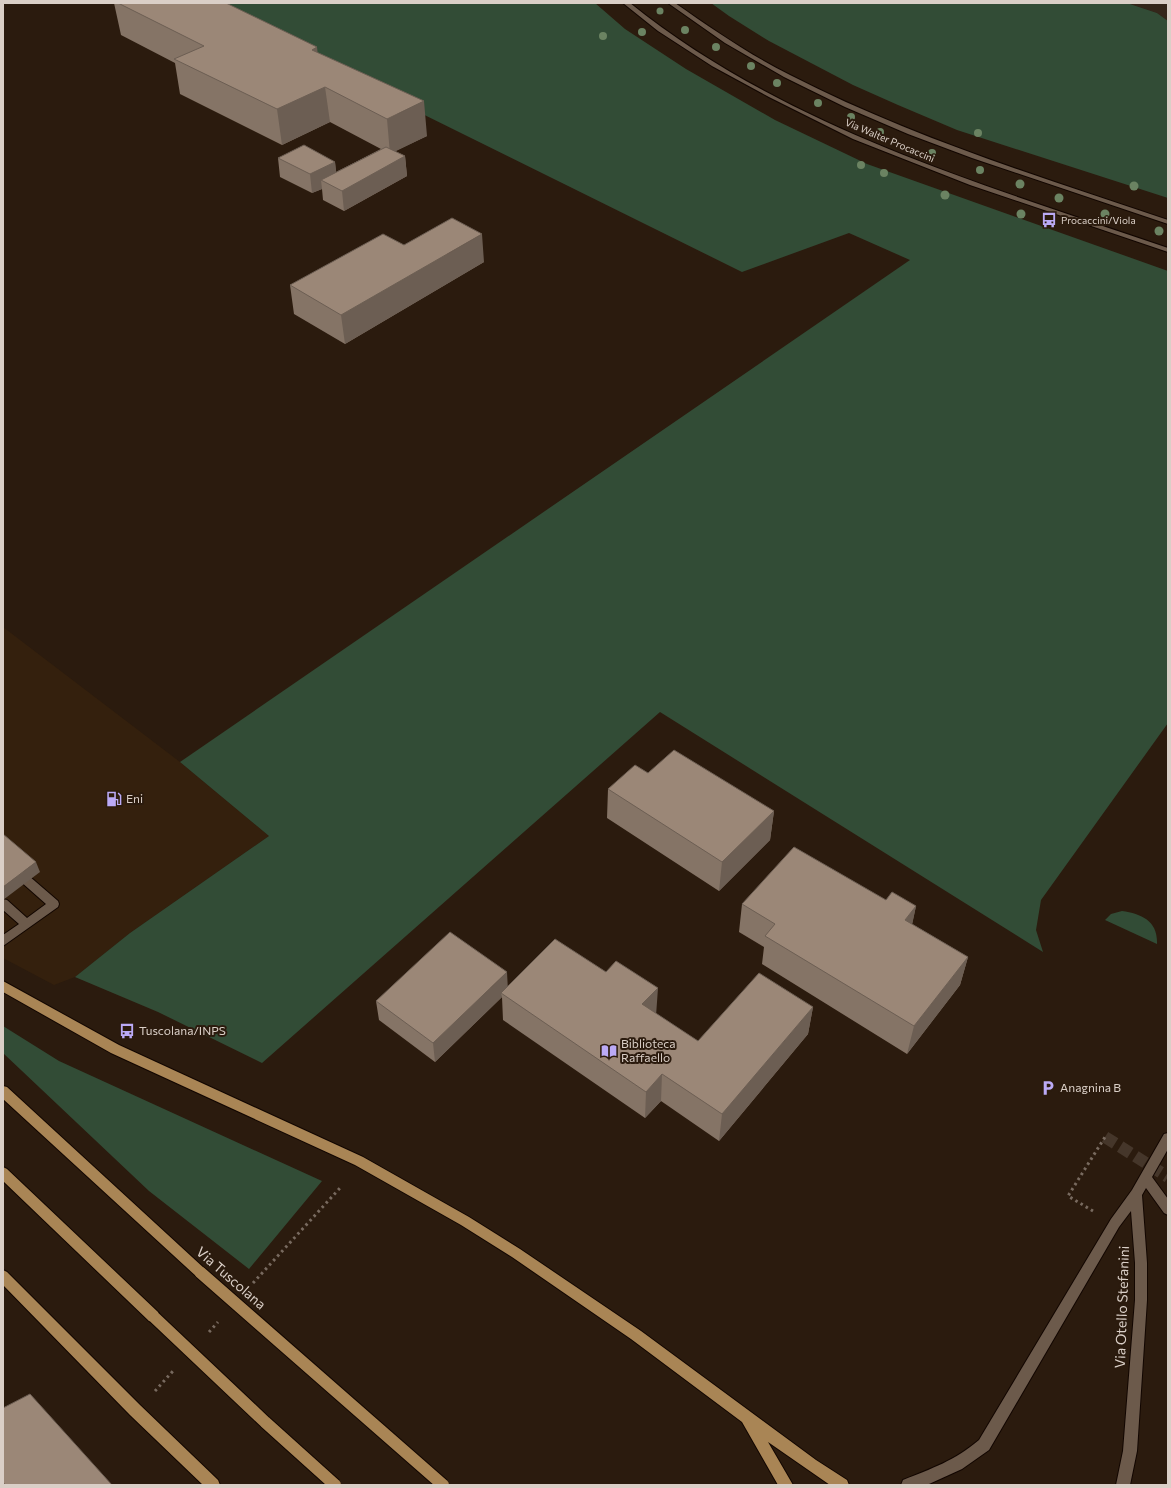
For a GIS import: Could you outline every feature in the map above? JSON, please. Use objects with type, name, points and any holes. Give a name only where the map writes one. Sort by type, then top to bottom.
[{"type":"main road","points":[[3,986],[115,1049],[359,1161],[465,1221],[516,1253],[636,1335],[811,1466],[842,1485]]},
{"type":"main road","name":"Via Tuscolana","points":[[3,1091],[75,1159],[201,1273],[443,1485]]},
{"type":"main road","points":[[3,1173],[265,1422],[335,1485]]},
{"type":"main road","points":[[3,1276],[135,1410],[213,1485]]},
{"type":"main road","points":[[746,1416],[786,1485]]},
{"type":"street","name":"Via Walter Procaccini","points":[[626,3],[665,33],[739,79],[850,134],[937,170],[1168,250]]},
{"type":"street","name":"Via Walter Procaccini","points":[[671,3],[713,32],[780,72],[879,120],[959,152],[1168,222]]},
{"type":"street","points":[[3,860],[54,904],[4,940]]},
{"type":"street","points":[[3,903],[26,924]]},
{"type":"street","points":[[908,1485],[930,1478],[956,1466],[969,1458],[984,1445],[1115,1223],[1136,1194],[1168,1138]]},
{"type":"street","points":[[1145,1176],[1168,1209]]},
{"type":"street","name":"Via Otello Stefanini","points":[[1123,1485],[1130,1451],[1140,1300],[1141,1262],[1136,1194]]},
{"type":"path","points":[[1068,1196],[1105,1137]]},
{"type":"shaded area","points":[[1127,3],[1168,3],[1168,21],[1157,13]]},
{"type":"shaded area","name":"Eni","points":[[3,627],[180,762],[269,836],[130,933],[75,977],[54,985],[3,958]]},
{"type":"green space","points":[[198,3],[595,3],[625,29],[686,69],[775,120],[867,164],[1168,271],[1168,723],[1041,900],[1036,930],[1043,952],[660,712],[262,1063],[158,1012],[75,977],[130,933],[269,836],[180,762],[910,260],[849,233],[742,272]]},
{"type":"green space","points":[[711,3],[1127,3],[1157,13],[1168,21],[1168,198],[957,130],[898,105],[853,85],[769,41]]},
{"type":"green space","points":[[1122,911],[1136,914],[1152,924],[1157,936],[1157,944],[1105,920],[1111,914]]},
{"type":"green space","points":[[3,1026],[59,1061],[322,1181],[249,1269],[149,1191],[3,1053]]},
{"type":"building","points":[[118,3],[226,3],[317,47],[312,50],[424,101],[387,119],[325,87],[277,109],[174,59],[204,46]]},
{"type":"building","points":[[304,145],[335,162],[310,174],[278,158]]},
{"type":"building","points":[[386,147],[405,156],[342,191],[321,180]]},
{"type":"building","points":[[452,218],[482,234],[341,315],[290,285],[383,234],[404,245]]},
{"type":"building","points":[[674,750],[774,811],[722,862],[608,789],[635,765],[648,773]]},
{"type":"building","points":[[3,834],[36,862],[3,887]]},
{"type":"building","points":[[794,847],[886,900],[892,892],[916,906],[905,920],[968,957],[914,1026],[765,936],[775,924],[742,904]]},
{"type":"building","points":[[450,932],[507,972],[433,1043],[376,1001]]},
{"type":"building","name":"Biblioteca Raffaello","points":[[555,939],[606,972],[616,961],[658,988],[642,1004],[698,1041],[759,973],[813,1007],[722,1114],[662,1074],[646,1092],[501,993]]},
{"type":"building","points":[[30,1394],[112,1485],[5,1485],[3,1482],[3,1408]]},
{"type":"tunnel","points":[[1105,1137],[1168,1177]]},
{"type":"place","name":"Procaccini/Viola","points":[[1049,220]]},
{"type":"place","name":"Eni","points":[[114,799]]},
{"type":"place","name":"Tuscolana/INPS","points":[[127,1031]]},
{"type":"place","name":"Biblioteca Raffaello","points":[[609,1051]]},
{"type":"place","name":"Anagnina B","points":[[1048,1088]]}]
